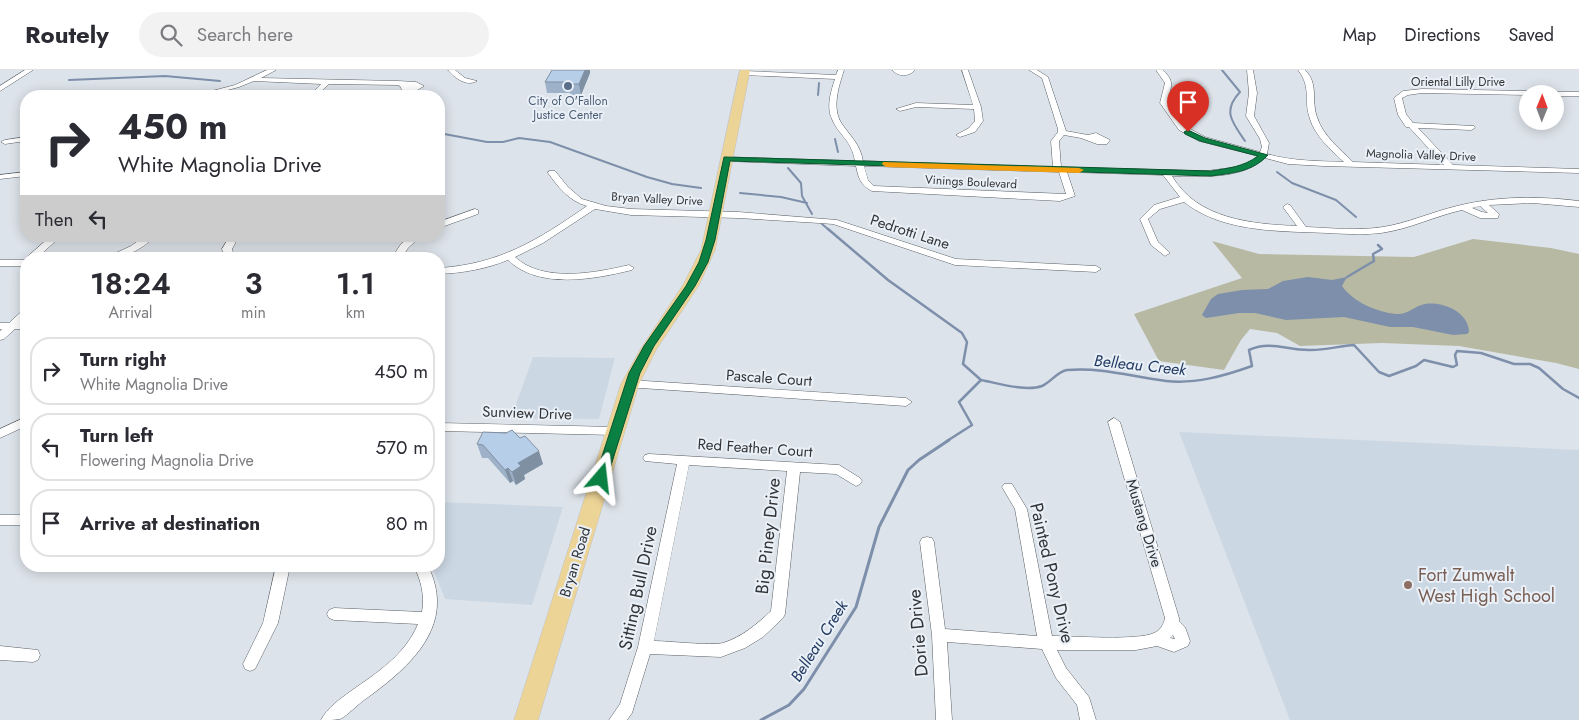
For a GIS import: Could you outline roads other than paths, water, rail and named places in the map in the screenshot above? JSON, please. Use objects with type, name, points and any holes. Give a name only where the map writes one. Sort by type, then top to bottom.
[{"type":"main road","name":"Bryan Road","points":[[526,720],[630,384],[649,346],[698,274],[708,250],[745,72]]},
{"type":"street","points":[[0,88],[30,70]]},
{"type":"street","points":[[256,78],[266,70]]},
{"type":"street","points":[[221,90],[237,86],[272,70]]},
{"type":"street","points":[[450,70],[463,80],[474,81]]},
{"type":"street","points":[[896,70],[902,73],[909,73],[912,70]]},
{"type":"street","points":[[960,135],[972,130],[980,121],[965,70]]},
{"type":"street","points":[[1032,70],[1044,78],[1062,132]]},
{"type":"street","name":"Magnolia Valley Drive","points":[[1159,70],[1170,82],[1164,103],[1182,128],[1202,139],[1295,163],[1579,171]]},
{"type":"street","points":[[727,159],[1166,173],[1232,171],[1250,166],[1264,155],[1266,146],[1250,116],[1254,93],[1250,70]]},
{"type":"street","points":[[1301,70],[1312,85],[1312,114],[1317,126],[1350,164]]},
{"type":"street","points":[[745,72],[840,73],[833,107],[834,119],[854,143],[861,163]]},
{"type":"street","points":[[256,78],[270,81],[398,83],[406,85]]},
{"type":"street","points":[[318,90],[327,82]]},
{"type":"street","name":"Oriental Lilly Drive","points":[[1450,167],[1409,124],[1398,106],[1398,98],[1402,94],[1422,91],[1579,94]]},
{"type":"street","points":[[900,109],[916,105],[977,107]]},
{"type":"street","points":[[1409,124],[1471,128]]},
{"type":"street","points":[[1062,132],[1088,138]]},
{"type":"street","points":[[1061,170],[1056,156],[1055,141],[1062,132]]},
{"type":"street","points":[[6,142],[20,140]]},
{"type":"street","name":"Vinings Boulevard","points":[[861,163],[862,179],[866,186],[878,190],[1060,198],[1070,196],[1061,170]]},
{"type":"street","name":"Bryan Valley Drive","points":[[552,172],[565,189],[579,201],[593,206],[631,212],[716,214]]},
{"type":"street","points":[[1166,173],[1175,189],[1186,199],[1203,210],[1222,218],[1246,224],[1302,229],[1372,231],[1398,226],[1464,207],[1509,199],[1579,204]]},
{"type":"street","points":[[0,177],[20,175]]},
{"type":"street","points":[[1165,253],[1154,243],[1144,219],[1150,210],[1164,203],[1186,199]]},
{"type":"street","points":[[1464,207],[1480,216],[1495,216],[1482,203]]},
{"type":"street","points":[[445,271],[462,270],[509,256],[543,241],[593,206]]},
{"type":"street","points":[[1287,207],[1302,229]]},
{"type":"street","points":[[445,223],[475,212]]},
{"type":"street","name":"Pedrotti Lane","points":[[716,214],[834,222],[955,262],[1096,269]]},
{"type":"street","points":[[39,252],[50,242]]},
{"type":"street","points":[[125,252],[142,242]]},
{"type":"street","points":[[400,252],[409,242]]},
{"type":"street","points":[[509,256],[519,266],[538,272],[593,275],[629,268]]},
{"type":"street","points":[[0,263],[20,262]]},
{"type":"street","points":[[0,337],[20,319]]},
{"type":"street","points":[[0,326],[20,326]]},
{"type":"street","name":"Pascale Court","points":[[630,384],[906,402]]},
{"type":"street","name":"Mustang Drive","points":[[939,635],[1046,642],[1136,643],[1159,639],[1168,645],[1174,646],[1183,641],[1180,632],[1172,624],[1172,618],[1114,422]]},
{"type":"street","points":[[0,434],[20,424]]},
{"type":"street","name":"Sunview Drive","points":[[445,429],[615,431]]},
{"type":"street","name":"Red Feather Court","points":[[649,458],[839,470],[856,481]]},
{"type":"street","name":"Sitting Bull Drive","points":[[617,720],[627,708],[645,647],[684,459]]},
{"type":"street","name":"Big Piney Drive","points":[[645,647],[721,650],[740,643],[758,632],[778,614],[794,467]]},
{"type":"street","name":"Painted Pony Drive","points":[[1008,487],[1021,509],[1046,642],[1061,673],[1084,702],[1088,720]]},
{"type":"street","points":[[0,520],[20,520]]},
{"type":"street","name":"Dorie Drive","points":[[927,542],[939,635],[944,720]]},
{"type":"street","points":[[250,664],[267,634],[280,588],[281,572]]},
{"type":"street","points":[[329,720],[354,697],[396,667],[416,643],[428,618],[432,604],[430,588],[423,572]]},
{"type":"street","points":[[334,614],[428,618]]},
{"type":"street","points":[[0,654],[33,655]]},
{"type":"water","points":[[1308,277],[1332,280],[1347,277],[1342,286],[1352,297],[1366,305],[1389,313],[1404,313],[1425,304],[1446,306],[1465,319],[1469,332],[1467,334],[1453,335],[1413,327],[1390,327],[1344,317],[1286,320],[1255,313],[1239,313],[1206,318],[1202,315],[1211,299],[1218,294],[1242,290],[1268,289],[1283,281]]},
{"type":"waterway","points":[[1222,70],[1240,92],[1231,105],[1230,111],[1233,122],[1245,141]]},
{"type":"waterway","points":[[69,80],[165,76],[220,81]]},
{"type":"waterway","points":[[818,95],[819,83]]},
{"type":"waterway","points":[[445,134],[487,142],[503,142],[519,138],[550,142],[647,177],[672,184],[701,188]]},
{"type":"waterway","points":[[835,139],[838,152]]},
{"type":"waterway","points":[[788,168],[801,183],[802,196],[806,203]]},
{"type":"waterway","points":[[1277,172],[1292,183],[1336,200],[1356,217]]},
{"type":"waterway","points":[[740,193],[781,197],[806,203]]},
{"type":"waterway","points":[[806,203],[812,214]]},
{"type":"waterway","points":[[822,224],[829,230]]},
{"type":"waterway","points":[[828,229],[888,280],[962,333],[967,342],[963,364],[981,380]]},
{"type":"waterway","points":[[1347,277],[1374,261],[1373,254],[1382,249],[1378,245]]},
{"type":"waterway","name":"Belleau Creek","points":[[981,380],[1035,388],[1042,386],[1064,371],[1080,369],[1166,381],[1199,380],[1252,366],[1249,350],[1257,347],[1272,346],[1311,350],[1354,345],[1379,372],[1389,376],[1416,366],[1424,360],[1453,367],[1457,365],[1455,355],[1457,351],[1481,353],[1514,364],[1530,364],[1539,368],[1563,389],[1579,398]]},
{"type":"waterway","name":"Belleau Creek","points":[[947,441],[972,425],[959,402],[981,380]]},
{"type":"waterway","name":"Belleau Creek","points":[[761,720],[789,705],[804,689],[856,607],[879,527],[908,470],[919,460],[949,440]]},
{"type":"place","name":"City of O'Fallon Justice Center","points":[[568,86]]},
{"type":"place","name":"Fort Zumwalt West High School","points":[[1408,585]]}]
